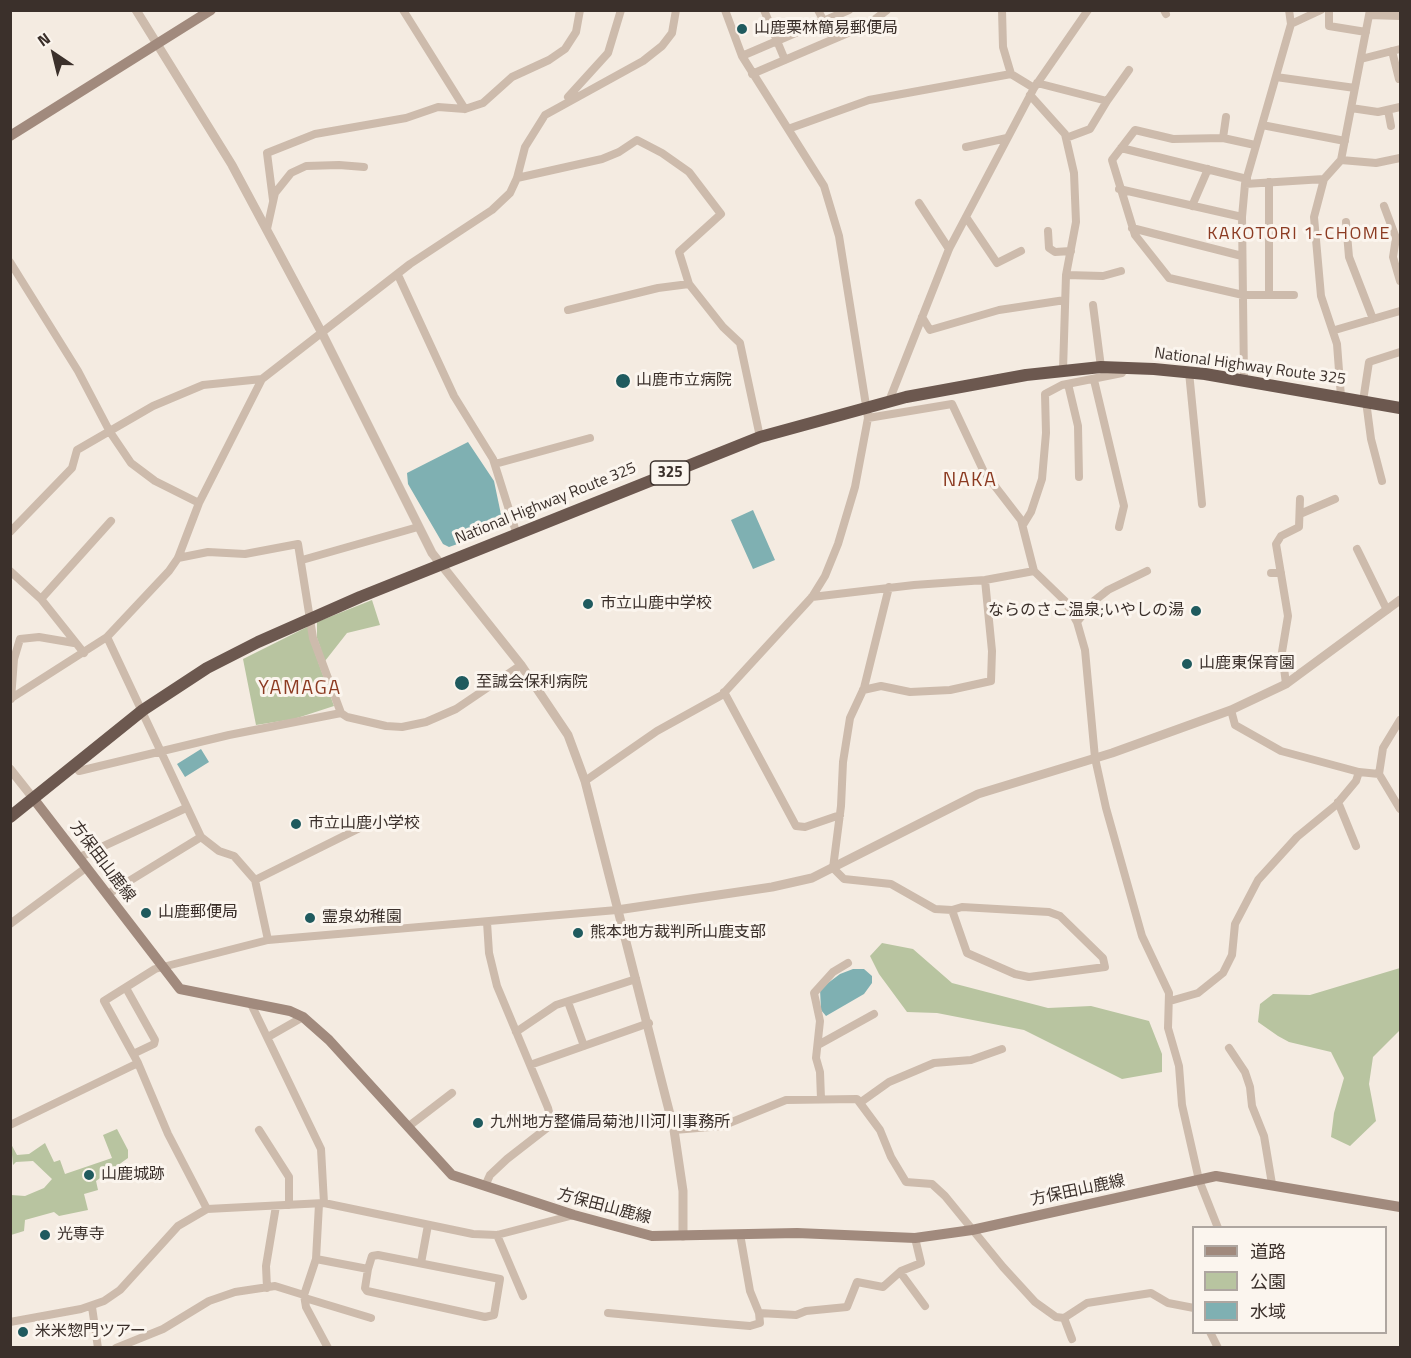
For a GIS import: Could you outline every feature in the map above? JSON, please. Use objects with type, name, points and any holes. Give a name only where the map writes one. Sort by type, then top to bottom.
[{"type":"highway","name":"National Highway Route 325","points":[[10,817],[143,710],[207,668],[312,618],[440,564],[760,437],[868,412],[889,401],[1063,370],[1101,368],[1188,372],[1401,408]]},
{"type":"main road","points":[[10,136],[211,10]]},
{"type":"main road","name":"方保田山鹿線","points":[[33,798],[180,989],[252,1006],[290,1011],[303,1017],[329,1040],[452,1174],[639,1235],[797,1233],[915,1238],[972,1230],[1216,1176],[1401,1207]]},
{"type":"street","points":[[136,10],[159,43],[232,165],[322,333],[418,526],[440,564],[521,665],[568,735],[585,781],[617,910],[649,1023],[674,1130],[683,1191],[683,1236]]},
{"type":"street","points":[[403,10],[465,109]]},
{"type":"street","points":[[267,229],[273,200],[267,153],[315,134],[406,118],[438,107],[465,109],[483,103],[512,77],[549,60],[565,49],[576,32],[580,10]]},
{"type":"street","points":[[563,103],[608,53],[621,10]]},
{"type":"street","points":[[11,699],[107,637],[169,571],[178,558],[199,503],[262,379],[452,234],[492,210],[510,193],[517,178],[525,147],[545,115],[563,103],[643,61],[672,33],[676,10]]},
{"type":"street","points":[[585,781],[657,731],[724,693],[812,597],[825,576],[838,544],[855,487],[868,412],[838,236],[824,186],[752,74],[742,56],[725,10]]},
{"type":"street","points":[[818,10],[833,39]]},
{"type":"street","points":[[742,56],[849,10]]},
{"type":"street","points":[[752,74],[869,24],[887,10]]},
{"type":"street","points":[[1002,10],[1003,47],[1011,74],[1034,89],[1066,138],[1077,201],[1066,275],[1063,370]]},
{"type":"street","points":[[889,401],[949,249],[1034,89],[1088,10]]},
{"type":"street","points":[[1244,380],[1242,217],[1246,181],[1291,24],[1289,10]]},
{"type":"street","points":[[1291,24],[1321,10]]},
{"type":"street","points":[[1329,10],[1329,26],[1366,32]]},
{"type":"street","points":[[767,12],[785,60]]},
{"type":"street","points":[[1341,397],[1335,330],[1321,296],[1314,217],[1324,179],[1341,160],[1369,13],[1401,16]]},
{"type":"street","points":[[1361,59],[1396,50],[1399,79]]},
{"type":"street","points":[[1066,138],[1090,129],[1129,70]]},
{"type":"street","points":[[789,129],[869,100],[1011,74]]},
{"type":"street","points":[[1276,77],[1355,88]]},
{"type":"street","points":[[1034,89],[1107,101]]},
{"type":"street","points":[[1351,108],[1378,112],[1401,107]]},
{"type":"street","points":[[1388,110],[1391,126]]},
{"type":"street","points":[[1223,138],[1226,117]]},
{"type":"street","points":[[1262,125],[1345,141]]},
{"type":"street","points":[[1256,145],[1223,138],[1173,139],[1135,129],[1112,160],[1119,189],[1135,235],[1169,278],[1243,295],[1294,295]]},
{"type":"street","points":[[966,147],[1007,138]]},
{"type":"street","points":[[517,178],[602,159],[638,140],[689,172],[721,214],[679,252],[689,284],[723,327],[740,343],[760,437]]},
{"type":"street","points":[[1121,148],[1208,169],[1246,181],[1324,179]]},
{"type":"street","points":[[1341,160],[1377,163],[1401,158]]},
{"type":"street","points":[[273,200],[291,174],[306,166],[364,167]]},
{"type":"street","points":[[1192,206],[1208,169]]},
{"type":"street","points":[[1269,182],[1269,295]]},
{"type":"street","points":[[1119,189],[1242,217]]},
{"type":"street","points":[[920,203],[949,249]]},
{"type":"street","points":[[1384,206],[1396,238],[1393,257],[1401,281]]},
{"type":"street","points":[[966,217],[997,263],[1021,251]]},
{"type":"street","points":[[1346,222],[1349,257],[1373,319]]},
{"type":"street","points":[[1132,228],[1242,256]]},
{"type":"street","points":[[1048,231],[1049,248],[1055,252],[1071,251]]},
{"type":"street","points":[[10,262],[78,371],[110,432],[131,463],[155,481],[199,503]]},
{"type":"street","points":[[1066,275],[1103,276],[1121,271]]},
{"type":"street","points":[[398,275],[454,396],[495,464],[517,535]]},
{"type":"street","points":[[568,310],[658,288],[689,284]]},
{"type":"street","points":[[922,317],[930,330],[999,310],[1065,300]]},
{"type":"street","points":[[1093,305],[1101,368]]},
{"type":"street","points":[[1335,330],[1401,311]]},
{"type":"street","points":[[1382,481],[1371,440],[1365,401],[1369,362],[1401,352]]},
{"type":"street","points":[[1023,525],[1031,512],[1042,479],[1046,433],[1044,396],[1049,390],[1068,384],[1122,374],[1125,368]]},
{"type":"street","points":[[1188,372],[1202,504]]},
{"type":"street","points":[[10,532],[72,468],[77,450],[153,406],[203,385],[262,379]]},
{"type":"street","points":[[1094,380],[1124,506],[1120,514],[1119,526]]},
{"type":"street","points":[[1068,384],[1078,426],[1079,477]]},
{"type":"street","points":[[868,412],[952,404],[984,472],[1023,525],[1034,570],[1065,601],[1077,622],[1085,650],[1091,692],[1095,758],[1106,808],[1142,936],[1165,982],[1170,1001],[1168,1028],[1179,1066],[1182,1105],[1199,1180],[1218,1226]]},
{"type":"street","points":[[495,464],[590,438]]},
{"type":"street","points":[[1286,684],[1282,652],[1288,616],[1276,540],[1299,527],[1300,499]]},
{"type":"street","points":[[1300,514],[1335,499]]},
{"type":"street","points":[[41,599],[111,520]]},
{"type":"street","points":[[302,560],[418,526]]},
{"type":"street","points":[[178,558],[208,552],[245,554],[298,544],[314,638],[341,713]]},
{"type":"street","points":[[1357,549],[1387,610]]},
{"type":"street","points":[[812,597],[889,587],[985,580],[1034,570]]},
{"type":"street","points":[[10,571],[41,599],[84,653]]},
{"type":"street","points":[[1077,622],[1094,601],[1108,590],[1147,571]]},
{"type":"street","points":[[1271,573],[1281,573]]},
{"type":"street","points":[[863,690],[881,686],[910,692],[950,690],[991,681],[992,651],[985,580]]},
{"type":"street","points":[[833,868],[840,815],[843,762],[850,718],[863,690],[889,587]]},
{"type":"street","points":[[207,1209],[168,1134],[134,1054],[104,1001],[162,967],[268,940],[617,910],[772,887],[812,878],[978,794],[1095,758],[1231,711],[1286,684],[1401,600]]},
{"type":"street","points":[[107,637],[201,837],[219,851],[234,856],[255,880],[268,940]]},
{"type":"street","points":[[11,699],[12,659],[20,639],[39,638],[74,643]]},
{"type":"street","points":[[75,766],[79,771],[229,735],[341,713],[369,724],[386,726],[402,727],[426,722],[456,710],[521,665]]},
{"type":"street","points":[[724,693],[796,826],[805,827],[840,815]]},
{"type":"street","points":[[1231,711],[1235,725],[1281,752],[1359,772],[1379,774]]},
{"type":"street","points":[[1401,720],[1383,748],[1379,774],[1401,809]]},
{"type":"street","points":[[10,769],[33,798]]},
{"type":"street","points":[[1170,1001],[1198,993],[1223,974],[1232,955],[1235,924],[1258,880],[1297,837],[1338,802],[1356,781],[1359,772]]},
{"type":"street","points":[[1338,802],[1356,846]]},
{"type":"street","points":[[80,857],[186,807]]},
{"type":"street","points":[[255,880],[376,820]]},
{"type":"street","points":[[108,894],[201,837]]},
{"type":"street","points":[[10,924],[87,867]]},
{"type":"street","points":[[833,868],[844,879],[891,884],[934,909],[952,910],[962,907],[1049,912],[1060,916],[1103,958],[1105,967],[1029,977],[1015,974],[967,953],[952,910]]},
{"type":"street","points":[[486,1186],[490,1175],[507,1159],[552,1124],[491,969],[487,922]]},
{"type":"street","points":[[821,1099],[818,1045],[820,1022],[813,993],[833,972],[848,963]]},
{"type":"street","points":[[516,1032],[556,1005],[636,979]]},
{"type":"street","points":[[126,988],[155,1040],[154,1044],[134,1054]]},
{"type":"street","points":[[568,1002],[584,1046]]},
{"type":"street","points":[[252,1006],[321,1149],[322,1204],[316,1259],[304,1297],[306,1307],[328,1347]]},
{"type":"street","points":[[818,1045],[874,1014]]},
{"type":"street","points":[[268,1037],[303,1017]]},
{"type":"street","points":[[530,1065],[649,1023]]},
{"type":"street","points":[[861,1102],[889,1082],[934,1063],[971,1060],[1002,1048]]},
{"type":"street","points":[[1229,1048],[1245,1072],[1252,1106],[1264,1136],[1272,1185]]},
{"type":"street","points":[[10,1125],[138,1063]]},
{"type":"street","points":[[409,1126],[452,1094]]},
{"type":"street","points":[[674,1130],[722,1126],[786,1100],[857,1099],[880,1130],[906,1182],[932,1185],[1035,1302],[1056,1317],[1064,1318],[1087,1303],[1151,1293],[1168,1304],[1192,1308]]},
{"type":"street","points":[[259,1130],[289,1178],[289,1205]]},
{"type":"street","points":[[10,1323],[92,1306],[120,1290],[178,1226],[207,1209],[322,1204],[472,1234],[497,1235],[574,1215]]},
{"type":"street","points":[[267,1287],[266,1266],[276,1206]]},
{"type":"street","points":[[421,1263],[428,1225]]},
{"type":"street","points":[[608,1312],[750,1326],[760,1323],[759,1313],[750,1291],[740,1234]]},
{"type":"street","points":[[497,1235],[523,1296]]},
{"type":"street","points":[[759,1313],[796,1315],[806,1311],[847,1307],[857,1282],[883,1287],[900,1272],[921,1263],[915,1238]]},
{"type":"street","points":[[378,1254],[500,1279],[494,1315],[485,1317],[367,1291],[365,1288],[368,1269],[372,1256],[378,1254]]},
{"type":"street","points":[[316,1259],[368,1269]]},
{"type":"street","points":[[900,1272],[925,1306]]},
{"type":"street","points":[[116,1347],[163,1329],[209,1301],[236,1292],[275,1286],[371,1318]]},
{"type":"street","points":[[92,1306],[98,1347]]},
{"type":"street","points":[[1064,1318],[1072,1339]]},
{"type":"green space","points":[[372,600],[380,625],[347,633],[325,661],[317,638],[317,622]]},
{"type":"green space","points":[[309,626],[310,639],[334,706],[294,719],[256,725],[243,659]]},
{"type":"green space","points":[[882,943],[913,949],[952,983],[1048,1008],[1091,1006],[1149,1021],[1162,1054],[1162,1072],[1122,1079],[1024,1030],[937,1013],[907,1012],[879,974],[870,956]]},
{"type":"green space","points":[[1400,968],[1400,1030],[1373,1057],[1369,1084],[1376,1121],[1350,1146],[1331,1137],[1334,1113],[1344,1078],[1331,1052],[1289,1042],[1278,1036],[1258,1022],[1260,1004],[1273,994],[1310,995]]},
{"type":"green space","points":[[117,1129],[128,1150],[128,1158],[96,1181],[98,1190],[84,1194],[88,1210],[59,1216],[54,1212],[25,1220],[24,1231],[11,1235],[11,1195],[25,1196],[44,1188],[52,1179],[33,1161],[16,1162],[13,1165],[11,1144],[17,1155],[29,1154],[45,1143],[54,1162],[60,1160],[65,1174],[112,1158],[103,1135]]},
{"type":"water","points":[[468,442],[494,481],[503,524],[500,529],[449,547],[443,544],[408,484],[407,473]]},
{"type":"water","points":[[753,510],[775,560],[753,569],[731,520]]},
{"type":"water","points":[[201,749],[209,762],[185,777],[177,764]]},
{"type":"water","points":[[853,969],[864,969],[872,976],[872,983],[864,994],[826,1016],[821,1010],[820,989],[840,974]]},
{"type":"place","name":"山鹿栗林簡易郵便局","points":[[742,29]]},
{"type":"place","name":"山鹿市立病院","points":[[623,381]]},
{"type":"place","name":"市立山鹿中学校","points":[[588,604]]},
{"type":"place","name":"ならのさこ温泉;いやしの湯","points":[[1196,611]]},
{"type":"place","name":"山鹿東保育園","points":[[1187,664]]},
{"type":"place","name":"至誠会保利病院","points":[[462,683]]},
{"type":"place","name":"市立山鹿小学校","points":[[296,824]]},
{"type":"place","name":"山鹿郵便局","points":[[146,913]]},
{"type":"place","name":"霊泉幼稚園","points":[[310,918]]},
{"type":"place","name":"熊本地方裁判所山鹿支部","points":[[578,933]]},
{"type":"place","name":"九州地方整備局菊池川河川事務所","points":[[478,1123]]},
{"type":"place","name":"山鹿城跡","points":[[89,1175]]},
{"type":"place","name":"光専寺","points":[[45,1235]]},
{"type":"place","name":"米米惣門ツアー","points":[[23,1332]]},
{"type":"district","name":"KAKOTORI 1-CHOME","points":[[1299,235]]},
{"type":"district","name":"NAKA","points":[[970,481]]},
{"type":"district","name":"YAMAGA","points":[[300,689]]}]
